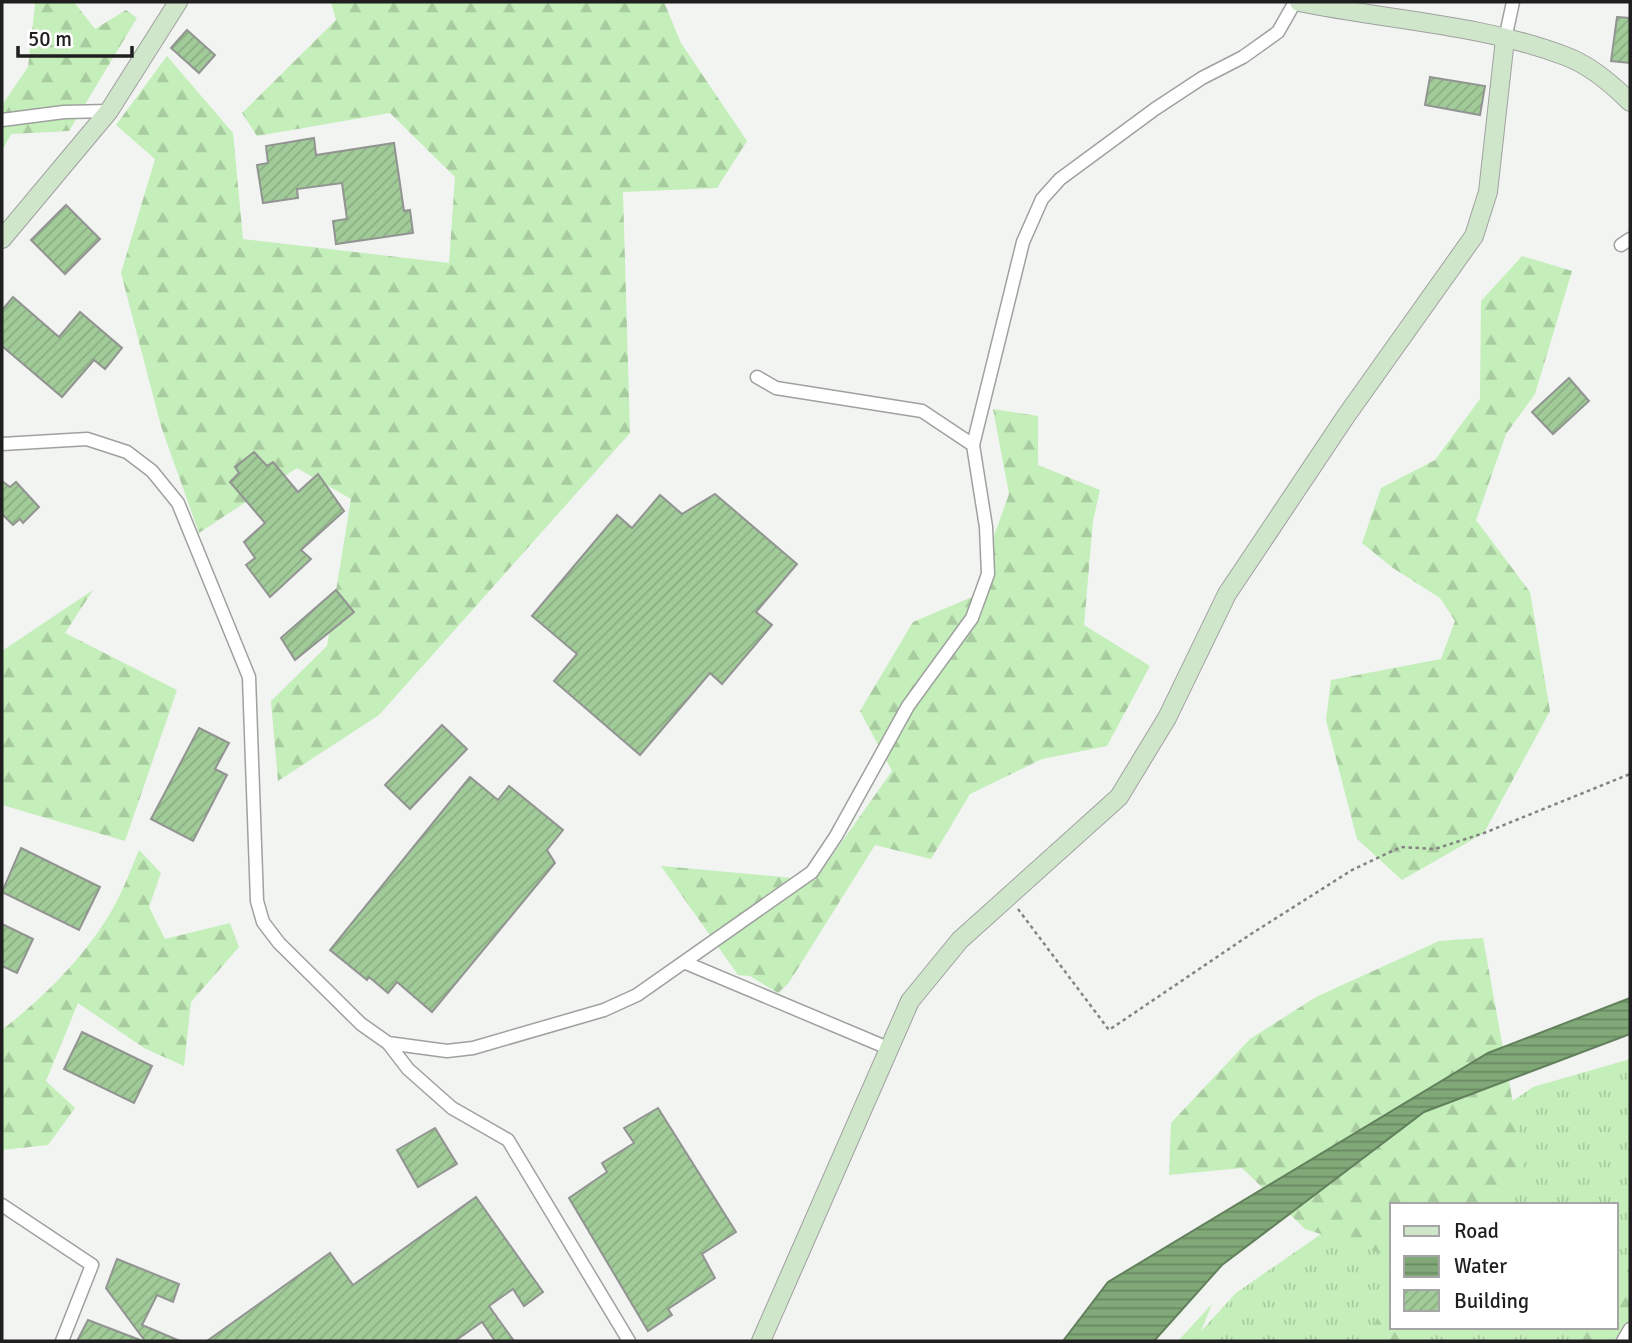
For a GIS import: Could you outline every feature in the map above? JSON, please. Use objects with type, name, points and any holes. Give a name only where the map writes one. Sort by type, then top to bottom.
[{"type":"street","points":[[2,239],[109,111],[178,2]]},
{"type":"street","points":[[388,1042],[447,1051],[473,1048],[604,1010],[637,995],[812,872],[836,836],[908,706],[972,618],[988,574],[986,527],[973,445],[1023,242],[1042,199],[1060,179],[1155,109],[1202,78],[1243,57],[1278,32],[1297,2],[1506,39],[1567,56],[1608,80],[1630,102]]},
{"type":"street","points":[[761,1341],[909,1000],[927,976],[1008,895],[1119,797],[1167,718],[1227,594],[1346,416],[1474,236],[1488,192],[1506,39],[1513,2]]},
{"type":"street","points":[[2,120],[64,112],[109,111]]},
{"type":"street","points":[[757,377],[776,388],[922,411],[973,445]]},
{"type":"street","points":[[2,444],[86,439],[127,452],[152,471],[178,503],[249,677],[257,901],[263,922],[279,943],[361,1024],[388,1042],[408,1069],[452,1108],[508,1140],[629,1341]]},
{"type":"street","points":[[685,963],[888,1048]]},
{"type":"street","points":[[2,1205],[92,1265],[62,1341]]},
{"type":"street","points":[[1623,1341],[1630,1329]]},
{"type":"path","points":[[1008,895],[1109,1030],[1352,870],[1401,847],[1436,849],[1484,833],[1630,774]]},
{"type":"green space","points":[[33,2],[74,2],[95,29],[126,10],[137,18],[69,131],[11,134],[2,151],[2,105],[28,67],[35,5]]},
{"type":"green space","points":[[331,2],[664,2],[681,43],[747,141],[717,188],[623,192],[630,433],[379,715],[278,781],[271,701],[327,646],[351,499],[297,468],[199,533],[161,426],[121,273],[155,159],[116,125],[167,56],[233,133],[243,239],[449,263],[455,177],[390,113],[257,136],[242,113],[336,20]]},
{"type":"green space","points":[[1522,256],[1572,271],[1535,394],[1506,434],[1476,520],[1530,592],[1550,711],[1484,833],[1402,880],[1357,839],[1326,720],[1331,680],[1441,659],[1455,621],[1440,598],[1393,568],[1362,543],[1381,488],[1435,460],[1480,399],[1481,301]]},
{"type":"green space","points":[[993,409],[1038,416],[1038,465],[1100,490],[1093,521],[1084,625],[1150,666],[1107,746],[1042,759],[970,794],[931,859],[875,845],[788,984],[778,993],[750,976],[738,975],[661,866],[815,880],[892,771],[860,711],[913,622],[972,597],[1009,494]]},
{"type":"green space","points":[[93,590],[65,633],[177,690],[125,841],[2,805],[2,651]]},
{"type":"green space","points":[[139,850],[161,873],[149,907],[165,939],[230,923],[239,947],[191,1002],[184,1066],[144,1048],[78,1003],[46,1081],[75,1108],[48,1145],[2,1150],[2,1030],[48,990],[89,944],[116,903]]},
{"type":"green space","points":[[1483,938],[1524,1164],[1497,1203],[1390,1203],[1390,1256],[1305,1229],[1242,1168],[1169,1175],[1171,1123],[1250,1039],[1316,997],[1439,941]]},
{"type":"green space","points":[[1630,1059],[1630,1341],[1192,1341],[1236,1293],[1533,1087]]},
{"type":"green space","points":[[1630,1267],[1630,1330],[1621,1341],[1580,1341],[1588,1329],[1618,1329],[1618,1284]]},
{"type":"green space","points":[[1390,1286],[1390,1329],[1411,1329],[1406,1337],[1414,1341],[1368,1341]]},
{"type":"green space","points":[[1212,1304],[1197,1341],[1178,1341]]},
{"type":"water","points":[[1630,998],[1630,1034],[1424,1112],[1222,1265],[1154,1341],[1063,1341],[1108,1282],[1488,1053]]},
{"type":"building","points":[[1617,17],[1630,18],[1630,63],[1611,61]]},
{"type":"building","points":[[187,30],[215,55],[199,73],[171,48]]},
{"type":"building","points":[[1430,77],[1485,86],[1480,115],[1425,105]]},
{"type":"building","points":[[314,138],[316,155],[394,143],[404,211],[410,210],[413,233],[336,244],[333,221],[347,219],[342,183],[297,189],[298,198],[263,203],[257,165],[268,163],[266,146]]},
{"type":"building","points":[[66,205],[100,239],[65,274],[31,240]]},
{"type":"building","points":[[13,297],[59,337],[80,312],[122,348],[105,369],[94,360],[62,397],[2,346],[2,310]]},
{"type":"building","points":[[1569,378],[1589,401],[1553,434],[1532,412]]},
{"type":"building","points":[[254,452],[267,466],[273,462],[298,492],[318,474],[344,511],[301,550],[311,559],[270,597],[246,565],[255,558],[244,542],[265,523],[230,482],[239,473],[235,467]]},
{"type":"building","points":[[2,481],[10,487],[16,482],[39,507],[23,523],[20,519],[13,525],[2,514]]},
{"type":"building","points":[[715,494],[797,564],[756,612],[772,625],[722,684],[710,673],[640,755],[554,681],[577,654],[532,616],[617,515],[632,528],[660,495],[682,514]]},
{"type":"building","points":[[336,590],[354,612],[295,660],[281,638]]},
{"type":"building","points":[[442,725],[467,749],[410,809],[385,785]]},
{"type":"building","points":[[199,728],[229,743],[215,769],[227,775],[193,841],[151,819]]},
{"type":"building","points":[[470,777],[498,800],[509,786],[563,830],[547,850],[555,863],[432,1012],[397,982],[388,993],[330,950]]},
{"type":"building","points":[[21,848],[100,887],[79,930],[2,892]]},
{"type":"building","points":[[2,924],[33,939],[17,973],[2,966]]},
{"type":"building","points":[[82,1032],[152,1066],[134,1103],[64,1069]]},
{"type":"building","points":[[658,1108],[736,1232],[702,1254],[715,1278],[668,1309],[672,1315],[648,1331],[569,1198],[607,1172],[602,1163],[634,1143],[624,1128]]},
{"type":"building","points":[[435,1128],[457,1164],[418,1187],[397,1150]]},
{"type":"building","points":[[476,1197],[543,1292],[524,1306],[513,1289],[489,1306],[514,1341],[495,1341],[482,1322],[455,1341],[207,1341],[330,1253],[353,1285]]},
{"type":"building","points":[[117,1259],[179,1284],[173,1302],[157,1295],[142,1325],[180,1341],[145,1341],[106,1288]]},
{"type":"building","points":[[88,1320],[140,1340],[77,1341]]}]
